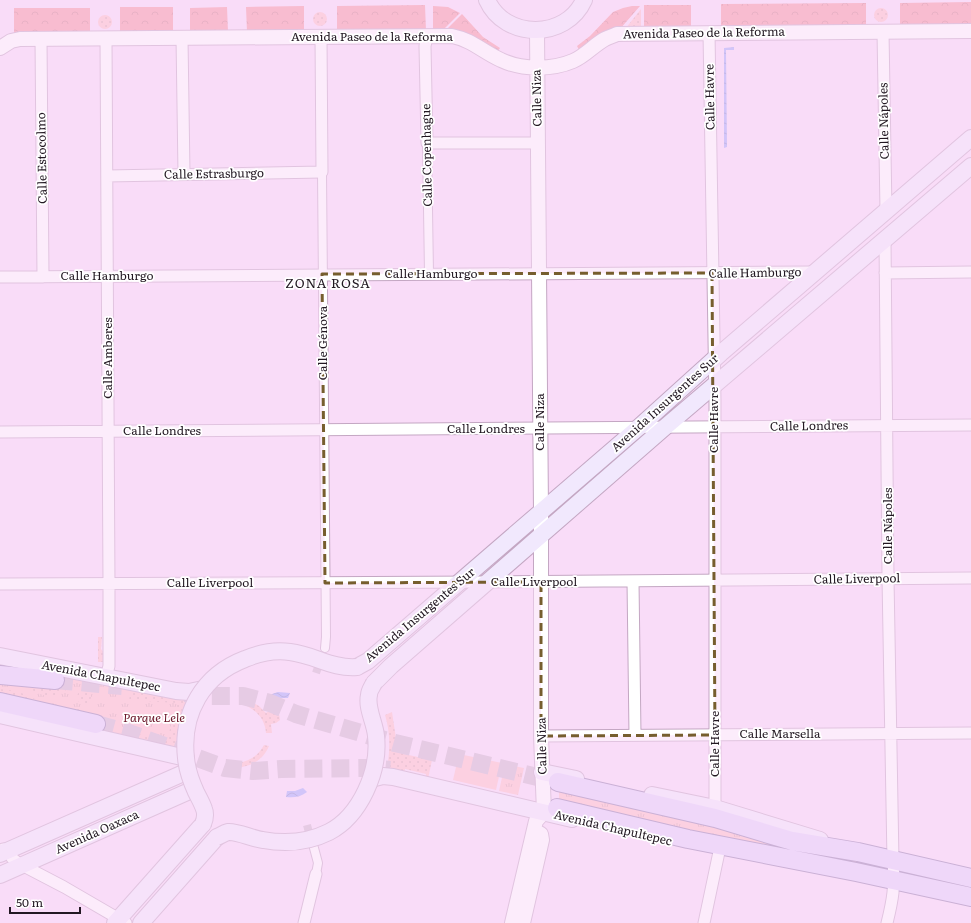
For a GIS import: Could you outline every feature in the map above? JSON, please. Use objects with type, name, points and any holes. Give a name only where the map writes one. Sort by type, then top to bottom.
[{"type":"main road","points":[[488,0],[498,15],[511,24],[527,30],[537,31],[546,29],[572,17],[584,0]]},
{"type":"main road","name":"Avenida Insurgentes Sur","points":[[196,690],[228,667],[254,655],[270,652],[289,652],[307,655],[337,666],[347,667],[358,666],[368,661],[638,428],[714,359],[814,272],[971,138]]},
{"type":"main road","name":"Avenida Insurgentes Sur","points":[[371,778],[377,751],[375,727],[369,705],[369,694],[374,683],[391,666],[664,428],[971,166]]},
{"type":"main road","name":"Avenida Chapultepec","points":[[0,656],[176,691],[196,690]]},
{"type":"main road","name":"Avenida Chapultepec","points":[[0,676],[55,680]]},
{"type":"main road","points":[[120,921],[203,824],[205,816],[204,809],[190,791],[182,765],[188,720],[194,705],[196,690]]},
{"type":"main road","points":[[0,702],[96,724]]},
{"type":"main road","points":[[0,715],[182,765]]},
{"type":"main road","name":"Avenida Oaxaca","points":[[3,851],[182,765]]},
{"type":"main road","points":[[542,772],[715,808],[858,852],[971,878]]},
{"type":"main road","name":"Avenida Chapultepec","points":[[371,778],[383,776],[393,777],[542,818],[815,870],[856,872]]},
{"type":"main road","points":[[141,923],[217,837],[227,832],[233,832],[264,840],[283,842],[319,837],[332,831],[345,820],[356,806],[371,778]]},
{"type":"main road","points":[[558,782],[715,818],[792,841],[858,852]]},
{"type":"main road","name":"Avenida Oaxaca","points":[[0,875],[190,791]]},
{"type":"main road","name":"Avenida Chapultepec","points":[[542,818],[688,839],[856,872],[971,897]]},
{"type":"street","name":"Calle Niza","points":[[537,31],[542,818]]},
{"type":"street","name":"Avenida Paseo de la Reforma","points":[[0,48],[15,40],[41,39],[452,36],[470,41],[492,56],[508,63],[517,66],[537,67],[558,66],[573,61],[605,39],[617,34],[971,31]]},
{"type":"street","name":"Calle Nápoles","points":[[883,32],[886,211]]},
{"type":"street","name":"Calle Havre","points":[[709,33],[715,428],[715,808]]},
{"type":"street","name":"Calle Génova","points":[[321,37],[325,648]]},
{"type":"street","name":"Calle Copenhague","points":[[427,37],[425,46],[429,274]]},
{"type":"street","points":[[182,38],[184,174]]},
{"type":"street","name":"Calle Estocolmo","points":[[41,39],[43,276]]},
{"type":"street","name":"Calle Amberes","points":[[106,39],[109,584],[109,666],[106,677]]},
{"type":"street","points":[[427,143],[538,143]]},
{"type":"street","name":"Calle Estrasburgo","points":[[106,176],[322,172]]},
{"type":"street","name":"Calle Nápoles","points":[[885,240],[890,734],[893,861],[895,881],[893,898],[887,923]]},
{"type":"street","name":"Calle Hamburgo","points":[[0,277],[814,272]]},
{"type":"street","points":[[885,273],[971,272]]},
{"type":"street","name":"Calle Londres","points":[[0,432],[971,425]]},
{"type":"street","name":"Calle Liverpool","points":[[0,584],[541,582],[971,578]]},
{"type":"street","points":[[633,581],[635,735]]},
{"type":"street","name":"Calle Marsella","points":[[541,736],[971,733]]},
{"type":"street","points":[[512,923],[542,818]]},
{"type":"street","points":[[523,923],[542,840],[542,818]]},
{"type":"street","points":[[304,923],[318,863],[314,848]]},
{"type":"street","points":[[3,851],[18,863],[120,921]]},
{"type":"street","points":[[704,923],[719,852]]},
{"type":"highlighted area","points":[[712,273],[715,735],[541,736],[541,582],[325,583],[322,274]]},
{"type":"green space","points":[[971,2],[971,26],[900,26],[900,3]]},
{"type":"green space","points":[[866,3],[866,27],[721,28],[721,4]]},
{"type":"green space","points":[[425,5],[426,31],[337,32],[337,6]]},
{"type":"green space","points":[[644,5],[691,5],[691,28],[644,28]]},
{"type":"green space","points":[[304,6],[304,32],[247,32],[246,7]]},
{"type":"green space","points":[[433,6],[448,7],[460,13],[442,31],[433,31]]},
{"type":"green space","points":[[632,6],[640,6],[620,29],[579,50],[577,46],[590,36],[613,12]]},
{"type":"green space","points":[[120,7],[173,7],[173,33],[120,33]]},
{"type":"green space","points":[[227,7],[228,32],[190,33],[190,8]]},
{"type":"green space","points":[[14,8],[90,8],[90,33],[14,33]]},
{"type":"green space","points":[[878,8],[884,8],[888,12],[888,18],[884,22],[878,22],[874,18],[874,12]]},
{"type":"green space","points":[[641,9],[641,28],[625,29]]},
{"type":"green space","points":[[317,12],[323,12],[327,16],[327,22],[323,26],[317,26],[313,22],[313,16]]},
{"type":"green space","points":[[462,14],[483,37],[500,48],[497,53],[479,41],[461,32],[446,30]]},
{"type":"green space","points":[[102,15],[108,15],[112,19],[112,25],[108,29],[102,29],[98,25],[98,19]]},
{"type":"green space","points":[[98,637],[102,637],[101,649],[105,654],[104,662],[98,662]]},
{"type":"green space","name":"Parque Lele","points":[[56,674],[187,700],[179,724],[176,749],[96,728],[0,696],[0,679]]},
{"type":"green space","points":[[40,684],[69,688],[56,695],[45,696],[21,685]]},
{"type":"green space","points":[[0,689],[16,691],[41,702],[58,707],[79,708],[101,718],[103,730],[0,696]]},
{"type":"green space","points":[[131,689],[187,700],[179,724],[176,749],[116,733],[116,731],[167,740],[177,703],[129,700]]},
{"type":"green space","points":[[84,690],[89,692],[91,697],[89,702],[84,704],[79,702],[77,697],[79,692]]},
{"type":"green space","points":[[250,701],[259,706],[266,713],[272,709],[279,713],[280,720],[271,724],[272,733],[266,733],[264,724],[260,717],[247,706]]},
{"type":"green space","points":[[392,712],[397,745],[402,746],[404,754],[432,760],[428,779],[425,779],[426,774],[405,769],[404,773],[386,774],[389,744],[385,715]]},
{"type":"green space","points":[[264,745],[269,746],[267,751],[260,759],[247,766],[237,768],[237,763],[246,761],[253,757]]},
{"type":"green space","points":[[459,754],[502,763],[496,790],[453,780]]},
{"type":"green space","points":[[505,764],[524,768],[518,795],[499,791]]},
{"type":"green space","points":[[559,789],[700,820],[794,847],[879,866],[879,870],[793,850],[740,842],[559,803]]},
{"type":"water","points":[[734,47],[734,50],[726,50],[727,147],[724,148],[724,48]]},
{"type":"water","points":[[278,692],[290,693],[288,698],[271,700],[269,695]]},
{"type":"water","points":[[303,788],[307,792],[302,795],[286,797],[287,791],[295,791]]},
{"type":"tunnel","points":[[316,673],[325,648]]},
{"type":"tunnel","points":[[55,680],[122,686]]},
{"type":"tunnel","points":[[185,693],[209,696],[243,696],[270,703],[296,714],[395,743],[558,782]]},
{"type":"tunnel","points":[[96,724],[126,732],[225,768],[253,771],[281,769],[369,768],[390,770]]},
{"type":"tunnel","points":[[307,825],[311,840]]},
{"type":"district","name":"ZONA ROSA","points":[[328,283]]}]
